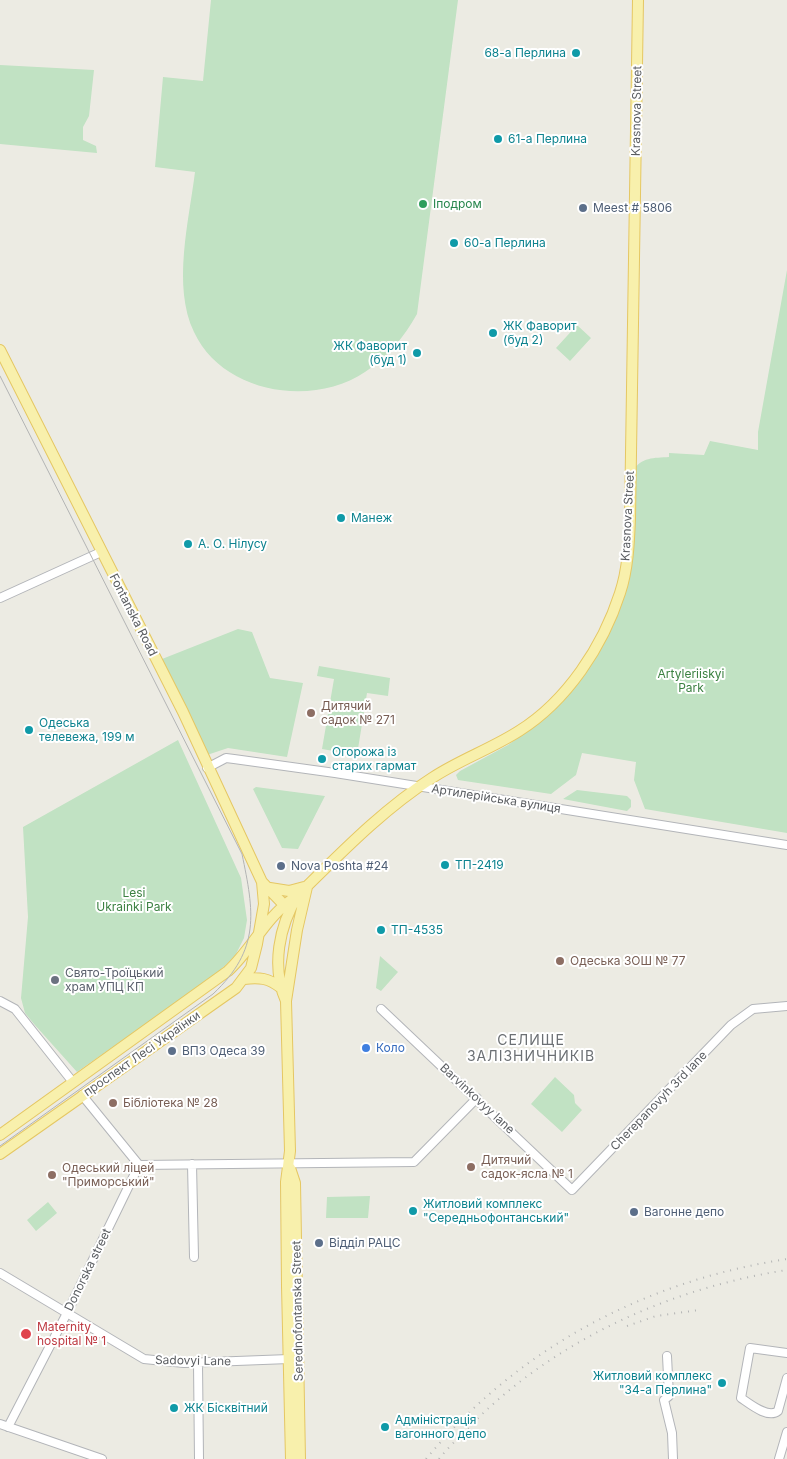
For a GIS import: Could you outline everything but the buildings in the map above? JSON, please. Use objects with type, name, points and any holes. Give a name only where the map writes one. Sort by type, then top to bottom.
[{"type":"main road","name":"Krasnova Street","points":[[308,886],[398,802],[434,776],[518,732],[540,716],[570,684],[598,645],[621,592],[626,566],[630,518],[638,0]]},
{"type":"main road","name":"Fontanska Road","points":[[0,350],[183,712],[207,768],[264,884]]},
{"type":"main road","points":[[264,884],[289,891],[308,886]]},
{"type":"main road","points":[[264,884],[287,907],[297,930]]},
{"type":"main road","name":"проспект Лесі Українки","points":[[0,1154],[226,995],[244,979],[251,968],[259,936],[264,904],[264,884]]},
{"type":"main road","name":"проспект Лесі Українки","points":[[0,1135],[72,1081],[202,991],[229,970],[308,886]]},
{"type":"main road","name":"Serednofontanska Street","points":[[291,1459],[286,1182],[288,1165],[286,1001],[297,930],[308,886]]},
{"type":"main road","name":"Serednofontanska Street","points":[[286,1001],[281,988],[280,936],[287,907]]},
{"type":"main road","points":[[229,970],[241,972],[244,979],[257,977],[266,979],[281,988]]},
{"type":"main road","name":"Serednofontanska Street","points":[[288,1165],[295,1182],[300,1459]]},
{"type":"street","points":[[0,598],[101,552]]},
{"type":"street","name":"Артилерійська вулиця","points":[[207,768],[226,758],[234,759],[787,845]]},
{"type":"street","points":[[0,1001],[15,1009],[72,1081]]},
{"type":"street","name":"Cherepanovyh 3rd lane","points":[[572,1190],[731,1025],[747,1013],[760,1008],[787,1006]]},
{"type":"street","name":"Barvinkovyy lane","points":[[381,1009],[572,1190]]},
{"type":"street","points":[[82,1096],[138,1166],[414,1162],[477,1098]]},
{"type":"street","points":[[192,1164],[194,1257]]},
{"type":"street","name":"Donorska street","points":[[4,1426],[67,1313],[138,1166]]},
{"type":"street","name":"Sadovyi Lane","points":[[0,1273],[144,1359],[198,1363],[289,1359]]},
{"type":"street","points":[[787,1353],[750,1348],[741,1398],[768,1414],[775,1413],[778,1411],[787,1378]]},
{"type":"street","points":[[667,1356],[668,1396],[664,1400],[672,1433],[673,1459]]},
{"type":"street","points":[[198,1363],[198,1459]]},
{"type":"street","points":[[4,1426],[102,1459]]},
{"type":"street","points":[[779,1459],[787,1432]]},
{"type":"green space","points":[[211,0],[458,0],[417,314],[401,339],[381,360],[365,372],[344,383],[320,390],[295,391],[270,388],[246,381],[225,369],[207,353],[194,332],[187,314],[183,274],[184,253],[195,172],[155,167],[163,77],[203,81]]},
{"type":"green space","points":[[0,65],[94,70],[89,116],[83,127],[83,140],[96,146],[97,153],[0,144]]},
{"type":"green space","name":"Artyleriiskyi Park","points":[[787,270],[787,833],[645,809],[634,780],[636,762],[582,753],[576,775],[551,794],[458,780],[456,775],[460,771],[508,745],[548,716],[566,696],[617,613],[633,471],[636,466],[648,459],[669,457],[669,453],[704,455],[710,441],[758,450],[758,432]]},
{"type":"green space","points":[[577,325],[591,338],[570,361],[556,348]]},
{"type":"green space","points":[[238,629],[252,632],[270,678],[303,683],[287,757],[228,748],[204,756],[157,661]]},
{"type":"green space","points":[[319,666],[390,678],[388,696],[367,693],[357,755],[322,749],[334,679],[317,676]]},
{"type":"green space","name":"Lesi Ukrainki Park","points":[[178,740],[241,878],[247,920],[244,938],[235,956],[214,976],[77,1072],[25,1013],[21,998],[28,917],[23,827]]},
{"type":"green space","points":[[256,787],[325,796],[298,849],[282,848],[253,789]]},
{"type":"green space","points":[[577,790],[627,796],[631,800],[631,807],[627,811],[563,799]]},
{"type":"green space","points":[[380,956],[398,972],[381,991],[376,988]]},
{"type":"green space","points":[[555,1077],[574,1095],[575,1103],[582,1110],[562,1132],[531,1104]]},
{"type":"green space","points":[[370,1196],[368,1218],[326,1218],[327,1197]]},
{"type":"green space","points":[[48,1202],[57,1213],[36,1231],[27,1220]]},
{"type":"tram line","points":[[0,376],[242,854],[251,912],[250,929],[239,961],[229,977],[213,994],[0,1146]]},
{"type":"railway","points":[[426,1459],[462,1419],[501,1384],[543,1353],[588,1326],[635,1303],[684,1284],[734,1269],[787,1259]]},
{"type":"railway","points":[[439,1459],[473,1423],[506,1393],[541,1366],[579,1342],[659,1304],[744,1278],[787,1270]]},
{"type":"railway","points":[[627,1326],[656,1316],[699,1310]]},
{"type":"place","name":"68-а Перлина","points":[[576,53]]},
{"type":"place","name":"61-а Перлина","points":[[498,139]]},
{"type":"place","name":"Іподром","points":[[423,204]]},
{"type":"place","name":"Meest # 5806","points":[[583,208]]},
{"type":"place","name":"60-а Перлина","points":[[454,243]]},
{"type":"place","name":"ЖК Фаворит (буд 2)","points":[[493,333]]},
{"type":"place","name":"ЖК Фаворит (буд 1)","points":[[417,353]]},
{"type":"place","name":"Манеж","points":[[341,518]]},
{"type":"place","name":"А. О. Нілусу","points":[[188,544]]},
{"type":"place","name":"Дитячий садок № 271","points":[[311,713]]},
{"type":"place","name":"Одеська телевежа, 199 м","points":[[29,730]]},
{"type":"place","name":"Огорожа із старих гармат","points":[[322,759]]},
{"type":"place","name":"ТП-2419","points":[[445,865]]},
{"type":"place","name":"Nova Poshta #24","points":[[281,866]]},
{"type":"place","name":"ТП-4535","points":[[381,930]]},
{"type":"place","name":"Одеська ЗОШ № 77","points":[[560,961]]},
{"type":"place","name":"Свято-Троїцький храм УПЦ КП","points":[[55,980]]},
{"type":"place","name":"Коло","points":[[366,1048]]},
{"type":"place","name":"ВПЗ Одеса 39","points":[[172,1051]]},
{"type":"place","name":"Бібліотека № 28","points":[[113,1103]]},
{"type":"place","name":"Дитячий садок-ясла № 1","points":[[471,1167]]},
{"type":"place","name":"Одеський ліцей \"Приморський\"","points":[[52,1175]]},
{"type":"place","name":"Житловий комплекс \"Середньофонтанський\"","points":[[413,1211]]},
{"type":"place","name":"Вагонне депо","points":[[634,1212]]},
{"type":"place","name":"Відділ РАЦС","points":[[319,1243]]},
{"type":"place","name":"Maternity hospital № 1","points":[[26,1334]]},
{"type":"place","name":"Житловий комплекс \"34-а Перлина\"","points":[[722,1383]]},
{"type":"place","name":"ЖК Бісквітний","points":[[174,1408]]},
{"type":"place","name":"Адміністрація вагонного депо","points":[[385,1427]]},
{"type":"district","name":"СЕЛИЩЕ ЗАЛІЗНИЧНИКІВ","points":[[531,1050]]}]
